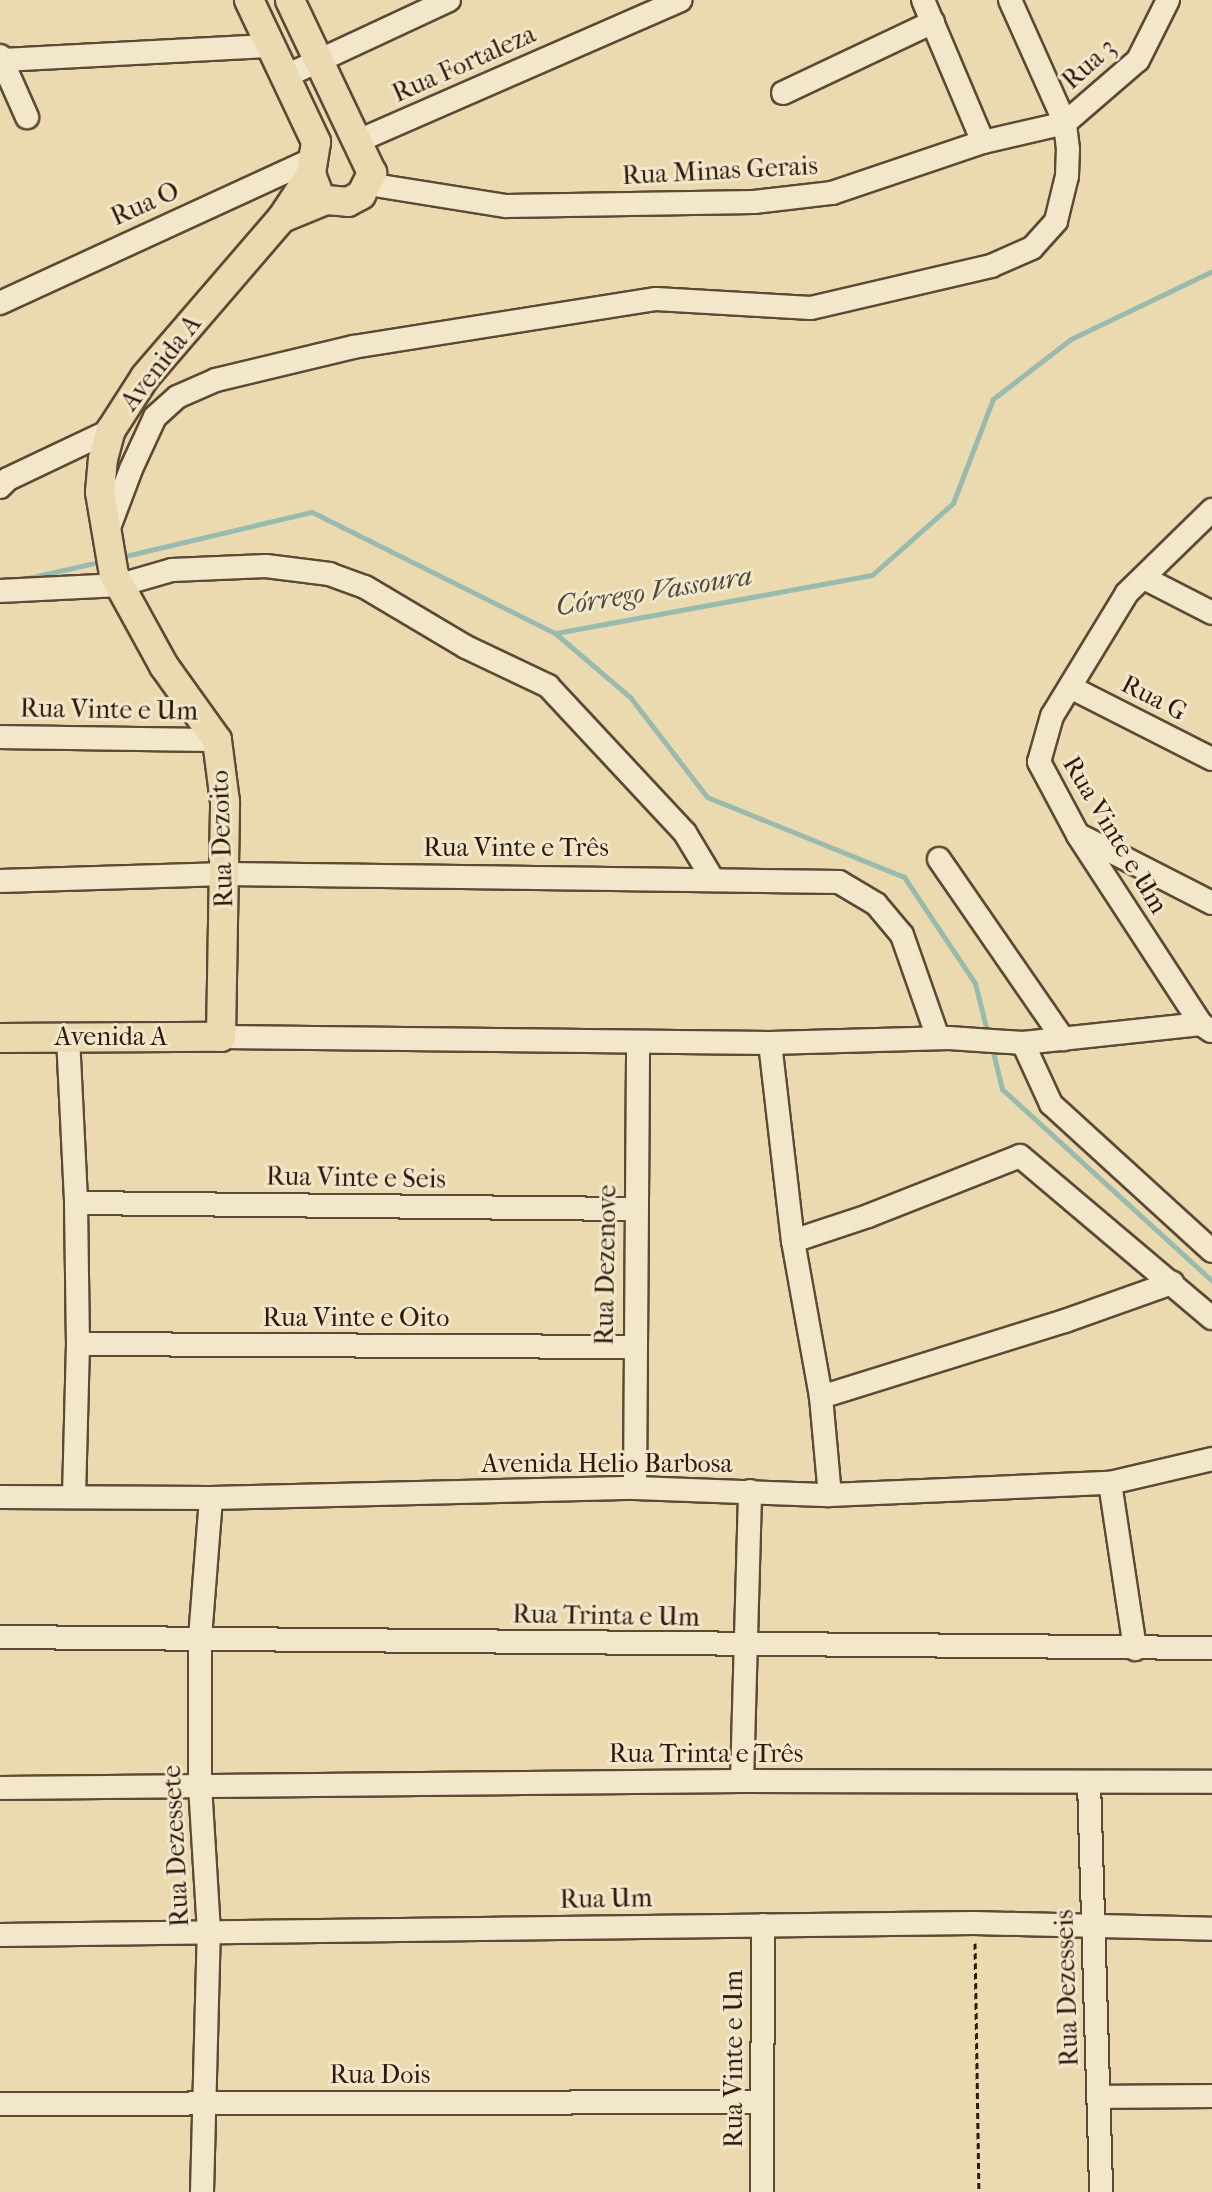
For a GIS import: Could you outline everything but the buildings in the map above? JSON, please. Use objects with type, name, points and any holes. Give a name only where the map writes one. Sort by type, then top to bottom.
[{"type":"main road","points":[[249,0],[316,142],[314,187],[326,200]]},
{"type":"main road","points":[[290,0],[370,164],[368,184]]},
{"type":"main road","name":"Avenida A","points":[[117,580],[100,492],[111,430],[145,377],[282,218],[313,166]]},
{"type":"main road","name":"Avenida A","points":[[282,218],[326,200],[348,202],[361,195],[368,184]]},
{"type":"main road","name":"Rua Dezoito","points":[[117,580],[164,666],[217,740],[225,802],[226,874],[221,1037]]},
{"type":"main road","name":"Avenida A","points":[[0,1038],[221,1037]]},
{"type":"street","points":[[286,76],[449,0]]},
{"type":"street","name":"Rua Fortaleza","points":[[358,141],[681,0]]},
{"type":"street","points":[[923,0],[983,142]]},
{"type":"street","points":[[107,533],[155,417],[177,397],[216,380],[353,347],[656,299],[811,308],[991,266],[1032,248],[1056,221],[1067,176],[1065,123],[1010,0]]},
{"type":"street","name":"Rua 3","points":[[1065,123],[1138,60],[1163,3]]},
{"type":"street","points":[[783,93],[933,22]]},
{"type":"street","points":[[27,117],[1,58],[271,46]]},
{"type":"street","name":"Rua Minas Gerais","points":[[368,184],[506,206],[754,202],[832,193],[983,142],[1065,123]]},
{"type":"street","name":"Rua O","points":[[0,303],[313,166]]},
{"type":"street","points":[[0,487],[8,479],[111,430]]},
{"type":"street","name":"Rua Vinte e Um","points":[[1206,1028],[1078,835],[1039,762],[1052,716],[1127,593],[1212,510]]},
{"type":"street","points":[[0,591],[117,580],[172,570],[266,566],[329,574],[365,587],[466,647],[548,686],[685,833],[712,878]]},
{"type":"street","points":[[1144,578],[1212,613]]},
{"type":"street","name":"Rua G","points":[[1070,687],[1212,759]]},
{"type":"street","name":"Rua Vinte e Um","points":[[0,737],[217,740]]},
{"type":"street","points":[[1078,835],[1212,903]]},
{"type":"street","points":[[939,859],[1063,1039]]},
{"type":"street","name":"Rua Vinte e Três","points":[[0,881],[226,874],[839,882],[876,904],[902,935],[944,1038]]},
{"type":"street","points":[[221,1037],[770,1043],[944,1038],[1012,1042],[1206,1028]]},
{"type":"street","points":[[68,1037],[76,1203],[78,1344],[74,1497]]},
{"type":"street","name":"Rua Dezenove","points":[[635,1488],[633,1347],[638,1042]]},
{"type":"street","points":[[1012,1042],[1051,1104],[1212,1251]]},
{"type":"street","points":[[770,1043],[793,1241],[821,1397],[830,1495]]},
{"type":"street","points":[[793,1241],[868,1216],[1020,1156],[1212,1318]]},
{"type":"street","name":"Rua Vinte e Seis","points":[[76,1203],[634,1209]]},
{"type":"street","points":[[821,1397],[1065,1321],[1172,1283]]},
{"type":"street","name":"Rua Vinte e Oito","points":[[78,1344],[633,1347]]},
{"type":"street","name":"Avenida Helio Barbosa","points":[[0,1497],[211,1498],[635,1488],[830,1495],[1110,1483],[1212,1459]]},
{"type":"street","points":[[1110,1483],[1135,1649]]},
{"type":"street","points":[[742,1781],[750,1491]]},
{"type":"street","name":"Rua Dezessete","points":[[202,2192],[209,1932],[200,1786],[200,1638],[211,1498]]},
{"type":"street","name":"Rua Trinta e Um","points":[[0,1637],[1212,1648]]},
{"type":"street","name":"Rua Trinta e Três","points":[[0,1788],[742,1781],[1212,1782]]},
{"type":"street","name":"Rua Dezesseis","points":[[1089,1782],[1101,2192]]},
{"type":"street","name":"Rua Um","points":[[0,1935],[974,1923],[1212,1929]]},
{"type":"street","name":"Rua Vinte e Um","points":[[762,2192],[763,1925]]},
{"type":"street","points":[[1098,2097],[1212,2096]]},
{"type":"street","name":"Rua Dois","points":[[0,2104],[760,2102]]},
{"type":"path","points":[[974,1923],[979,2192]]},
{"type":"waterway","name":"Córrego Vassoura","points":[[556,633],[872,575],[953,503],[993,399],[1071,339],[1212,271]]},
{"type":"waterway","points":[[121,557],[312,512],[555,633],[630,697],[707,797],[904,877],[975,983],[988,1035]]},
{"type":"waterway","name":"Córrego Vassoura","points":[[19,580],[103,561]]},
{"type":"waterway","points":[[992,1048],[1002,1089],[1212,1281]]}]
